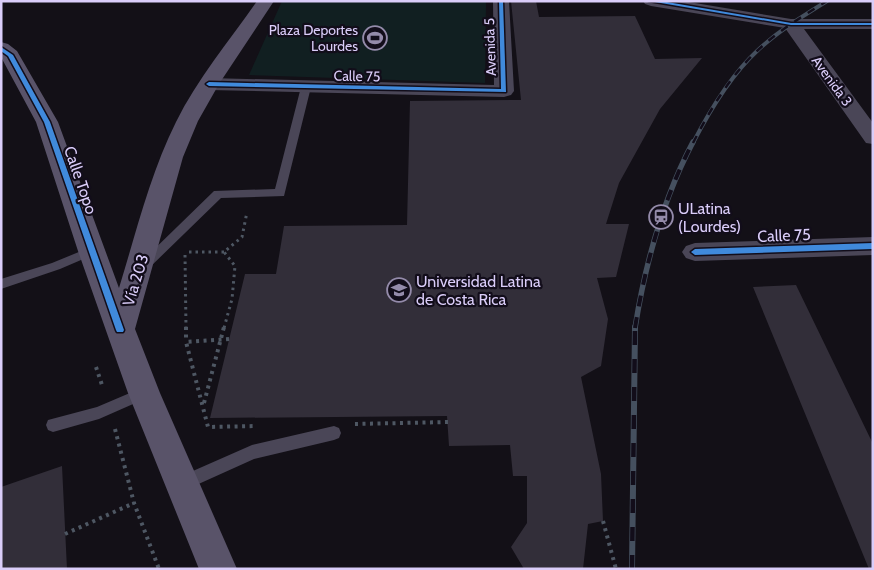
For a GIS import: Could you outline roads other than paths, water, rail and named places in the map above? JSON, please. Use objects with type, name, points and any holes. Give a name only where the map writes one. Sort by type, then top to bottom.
[{"type":"main road","name":"Vía 203","points":[[120,330],[172,157],[187,121],[266,1]]},
{"type":"main road","name":"Calle Topo","points":[[1,48],[10,55],[47,122],[120,330]]},
{"type":"main road","points":[[120,330],[181,484],[218,569]]},
{"type":"street","name":"Avenida 5","points":[[501,1],[504,91]]},
{"type":"street","points":[[651,1],[715,6],[791,24],[873,24]]},
{"type":"street","name":"Avenida 3","points":[[791,24],[873,138]]},
{"type":"street","name":"Calle 75","points":[[210,84],[504,91]]},
{"type":"street","name":"Calle 75","points":[[695,252],[873,246]]},
{"type":"lane","points":[[137,272],[218,194],[280,194],[306,87]]},
{"type":"lane","points":[[1,284],[56,266],[91,251]]},
{"type":"lane","points":[[54,425],[109,408],[144,393]]},
{"type":"lane","points":[[181,484],[252,452],[334,433]]},
{"type":"railway","points":[[693,143],[721,94],[747,61],[782,30],[827,1]]},
{"type":"railway","points":[[635,328],[644,280],[656,233],[673,186],[693,142]]},
{"type":"railway","points":[[632,569],[635,327]]},
{"type":"place","name":"Plaza Deportes Lourdes","points":[[375,38]]},
{"type":"place","name":"ULatina (Lourdes)","points":[[661,217]]},
{"type":"place","name":"Universidad Latina de Costa Rica","points":[[399,290]]}]
